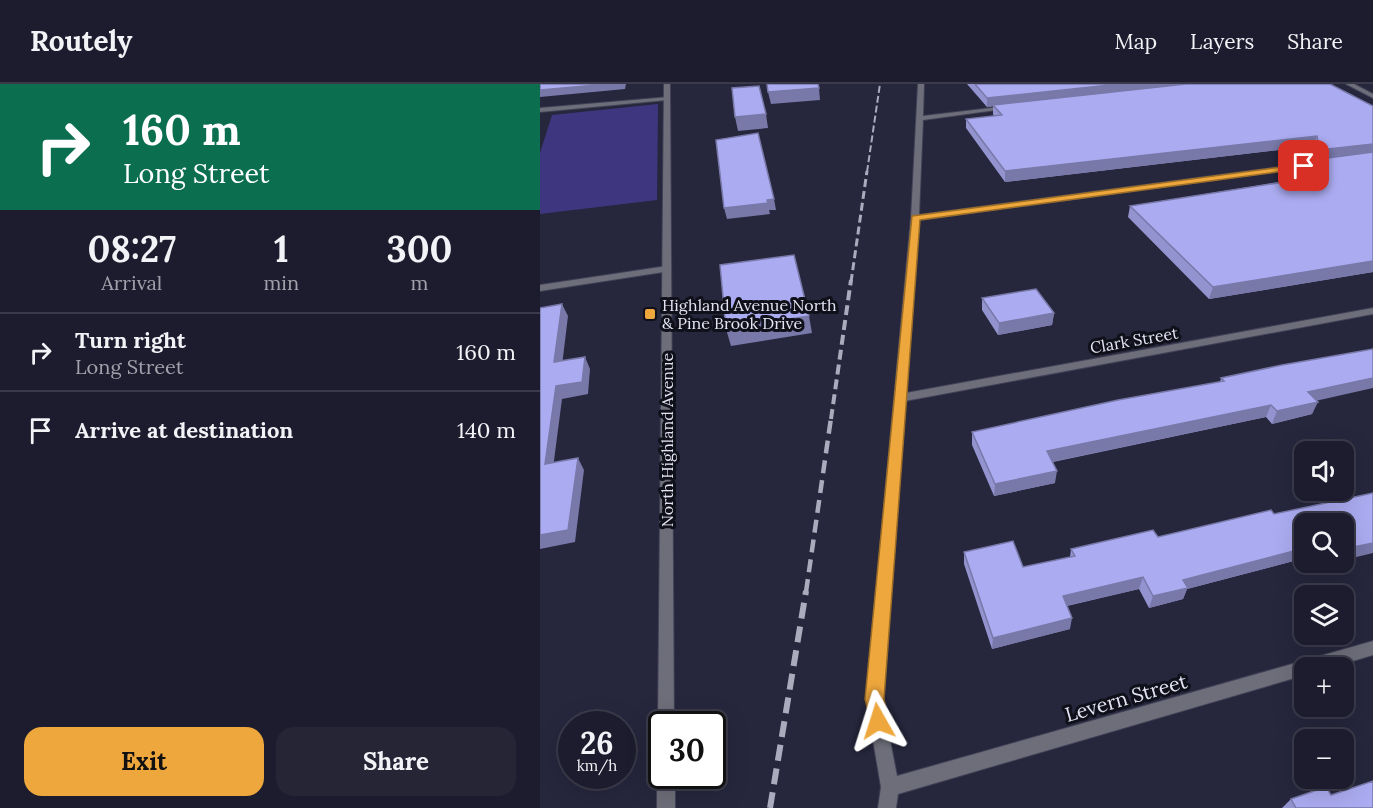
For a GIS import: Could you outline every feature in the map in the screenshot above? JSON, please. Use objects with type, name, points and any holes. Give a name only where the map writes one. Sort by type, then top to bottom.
[{"type":"street","name":"North Highland Avenue","points":[[666,711],[667,84]]},
{"type":"street","points":[[887,808],[890,787],[874,699],[915,218],[921,84]]},
{"type":"street","points":[[1349,84],[1373,96]]},
{"type":"street","points":[[540,110],[667,98]]},
{"type":"street","points":[[920,118],[1013,108]]},
{"type":"street","points":[[915,218],[1338,162]]},
{"type":"street","points":[[540,288],[668,269]]},
{"type":"street","name":"Clark Street","points":[[901,398],[1373,311]]},
{"type":"street","name":"Levern Street","points":[[890,787],[1373,648]]},
{"type":"street","points":[[666,789],[666,808]]},
{"type":"shaded area","points":[[658,104],[657,200],[540,214],[540,153],[552,115]]},
{"type":"building","points":[[540,84],[608,84],[540,90]]},
{"type":"building","points":[[767,84],[818,84],[819,88],[768,92]]},
{"type":"building","points":[[975,84],[1119,84],[987,98]]},
{"type":"building","points":[[1186,84],[1330,84],[1373,106],[1373,144],[1319,150],[1317,136],[1005,171],[966,119],[1002,115],[993,105]]},
{"type":"building","points":[[759,86],[766,114],[735,117],[732,88]]},
{"type":"building","points":[[758,133],[774,199],[767,200],[768,203],[724,208],[716,140]]},
{"type":"building","points":[[1373,152],[1373,261],[1213,287],[1130,206],[1322,176],[1320,159]]},
{"type":"building","points":[[794,255],[809,316],[726,329],[720,265]]},
{"type":"building","points":[[1036,289],[1054,313],[999,323],[982,298]]},
{"type":"building","points":[[562,304],[554,362],[585,357],[582,382],[556,386],[545,464],[578,458],[568,530],[540,535],[540,308]]},
{"type":"building","points":[[1373,349],[1373,378],[1308,392],[1318,402],[1277,411],[1271,405],[1047,451],[1057,471],[995,484],[972,432],[1118,400],[1224,381],[1221,378],[1282,365]]},
{"type":"building","points":[[1373,493],[1373,543],[1354,547],[1354,513],[1294,513],[1294,551],[1183,580],[1188,588],[1153,596],[1143,577],[1063,596],[1072,618],[993,638],[964,552],[1013,541],[1023,567],[1075,556],[1071,549],[1153,530],[1158,537],[1271,510],[1274,514],[1335,501],[1354,501],[1354,497]]},
{"type":"building","points":[[1373,781],[1373,808],[1296,808],[1291,799],[1320,789],[1327,789],[1331,795]]},
{"type":"railway","points":[[867,172],[880,84]]},
{"type":"railway","points":[[851,282],[867,171]]},
{"type":"railway","points":[[831,419],[851,280]]},
{"type":"railway","points":[[806,592],[831,418]]},
{"type":"railway","points":[[770,808],[806,591]]},
{"type":"place","name":"Highland Avenue North & Pine Brook Drive","points":[[650,314]]},
{"type":"route","points":[[878,721],[874,699],[915,218],[1304,166]]}]
